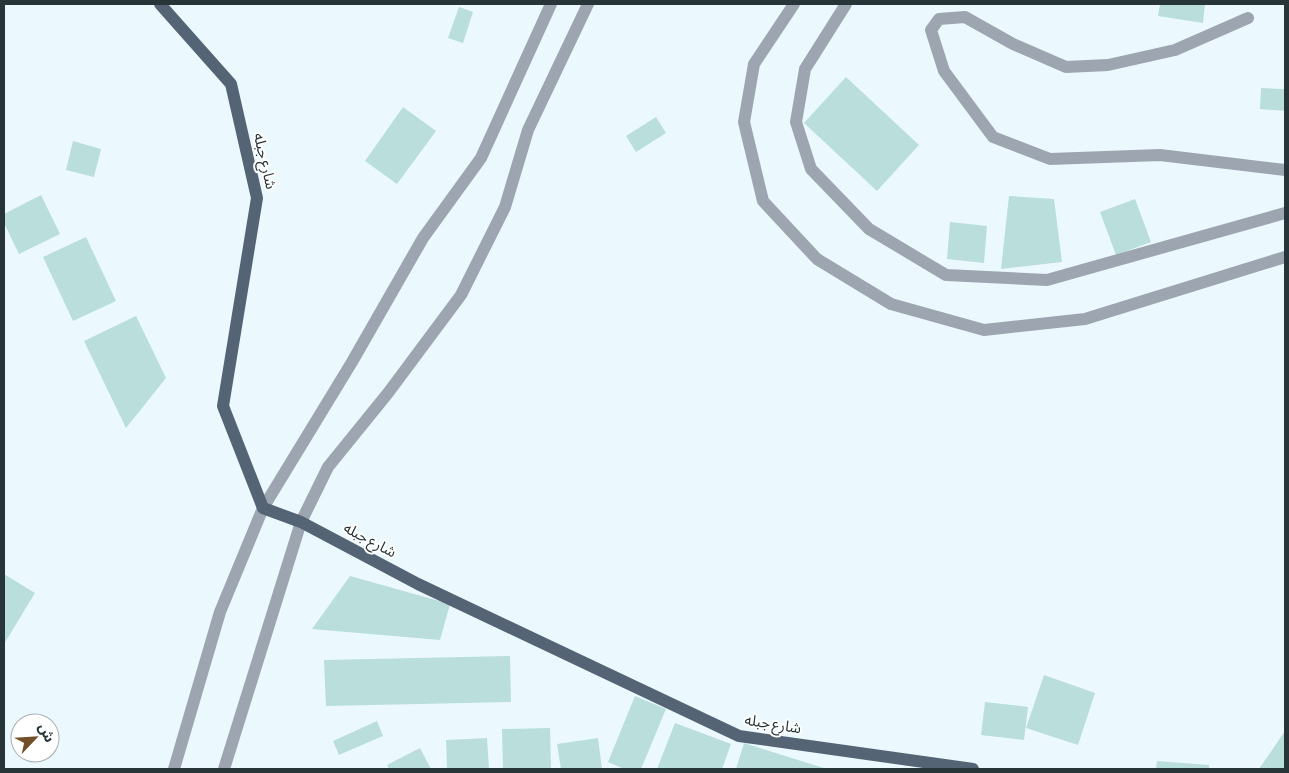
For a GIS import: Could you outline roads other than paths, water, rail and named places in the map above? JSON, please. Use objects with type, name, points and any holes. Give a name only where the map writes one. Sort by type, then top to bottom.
[{"type":"main road","name":"شارع جبله","points":[[160,4],[231,84],[257,198],[223,406],[263,508],[301,522],[418,584],[739,736],[973,769]]},
{"type":"street","points":[[174,769],[220,612],[263,508],[352,362],[423,238],[481,158],[551,4]]},
{"type":"street","points":[[224,769],[301,522],[328,466],[388,393],[461,295],[505,207],[528,130],[588,4]]},
{"type":"street","points":[[794,4],[754,64],[744,122],[763,201],[818,259],[890,304],[984,330],[1084,319],[1285,257]]},
{"type":"street","points":[[846,4],[805,69],[796,122],[811,168],[869,229],[946,275],[1046,280],[1285,214]]},
{"type":"street","points":[[1248,18],[1175,50],[1108,65],[1066,67],[1013,44],[965,17],[939,19],[931,30],[944,71],[993,137],[1050,159],[1160,155],[1285,170]]}]
